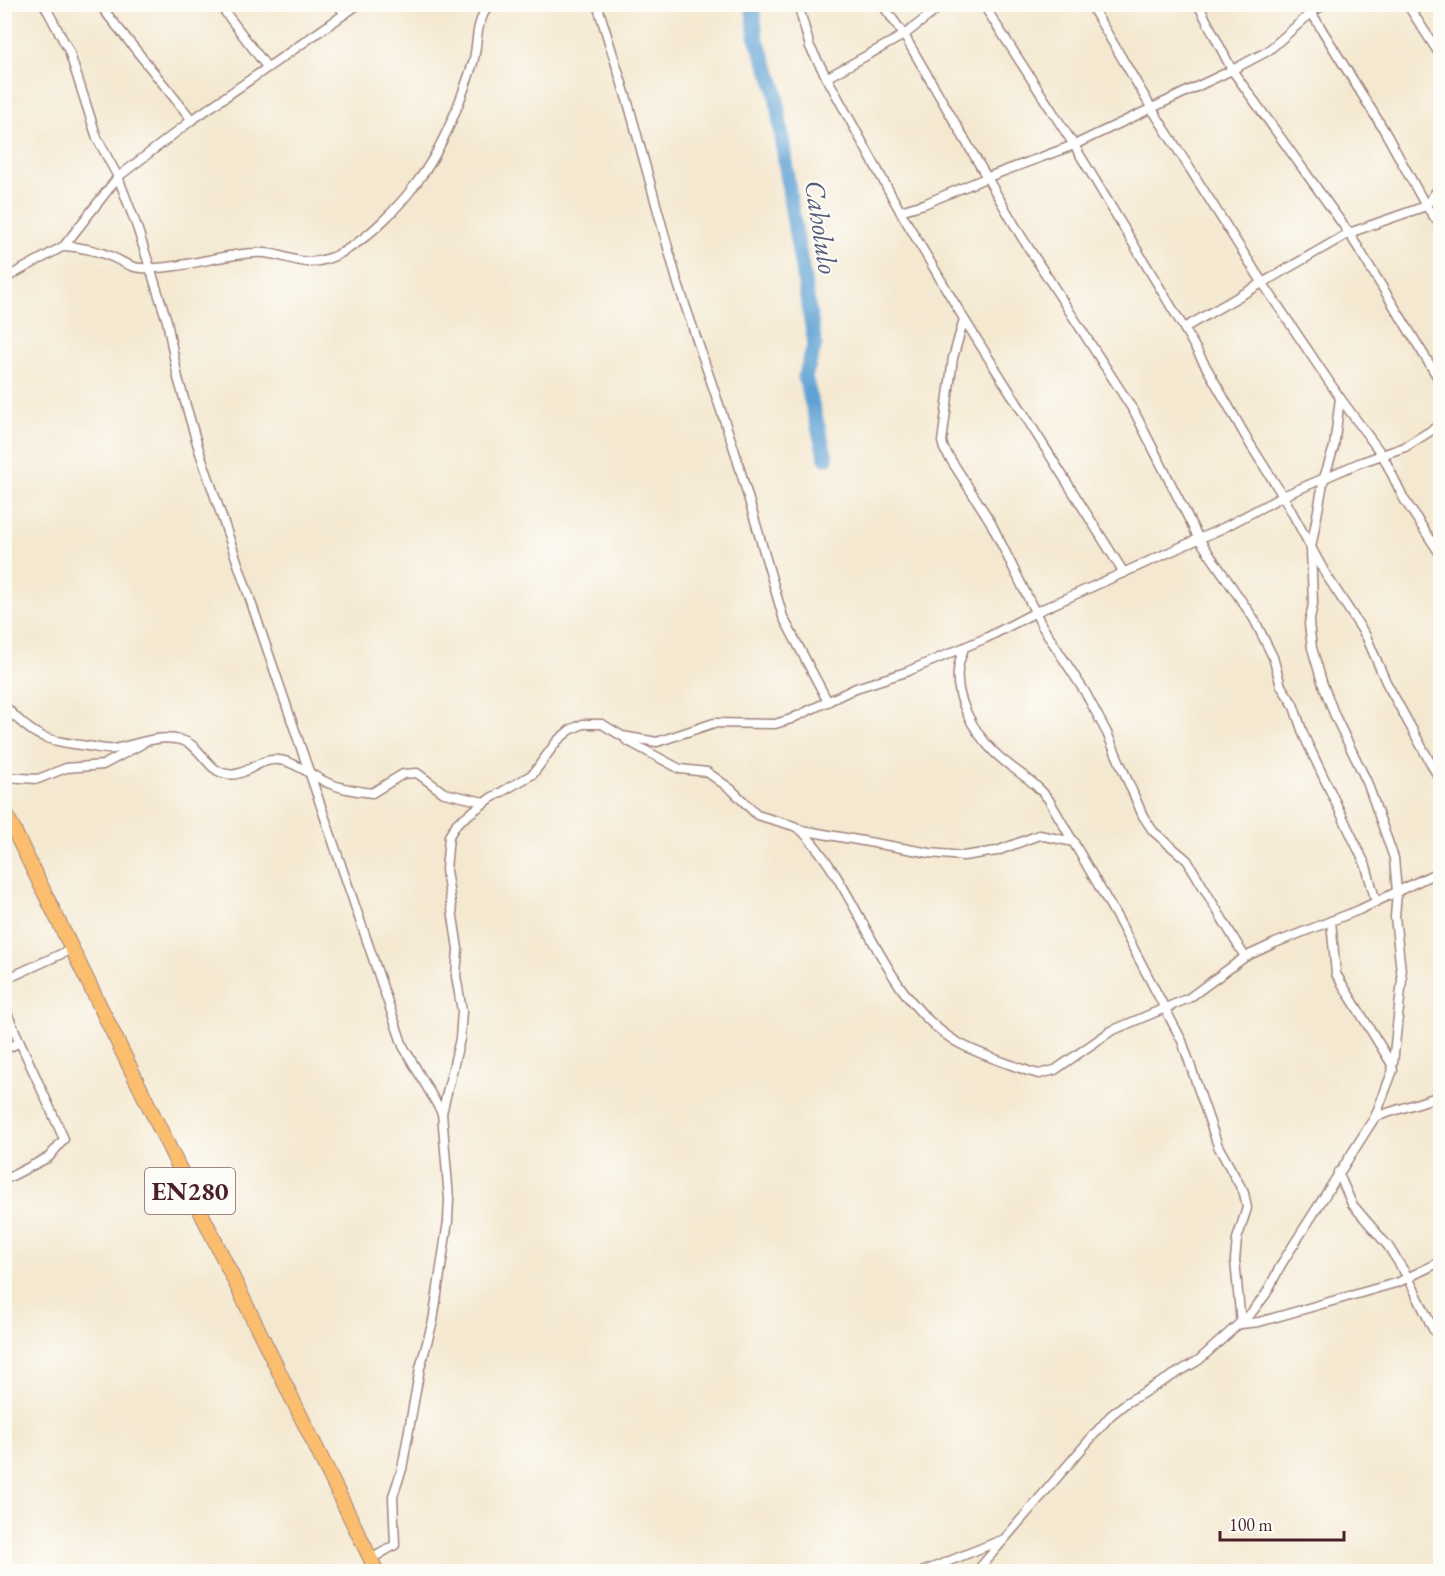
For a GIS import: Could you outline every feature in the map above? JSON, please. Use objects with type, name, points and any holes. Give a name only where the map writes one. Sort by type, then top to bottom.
[{"type":"main road","name":"EN280","points":[[4,810],[374,1565]]},
{"type":"street","points":[[44,4],[69,51],[97,138],[118,177],[150,268],[167,321],[178,378],[199,450],[260,634],[312,775],[403,1046],[442,1113]]},
{"type":"street","points":[[99,4],[192,120]]},
{"type":"street","points":[[219,4],[267,67]]},
{"type":"street","points":[[337,4],[345,14]]},
{"type":"street","points":[[4,279],[64,246],[118,177],[192,120],[359,4]]},
{"type":"street","points":[[64,246],[85,247],[134,267],[150,268],[201,263],[254,253],[281,254],[308,262],[324,258],[367,236],[411,192],[438,150],[472,67],[479,23],[489,4]]},
{"type":"street","points":[[597,4],[629,106],[678,284],[735,452],[783,617],[807,668],[828,702]]},
{"type":"street","points":[[798,4],[807,40],[825,78],[900,211],[964,319],[1124,573]]},
{"type":"street","points":[[882,4],[904,34],[1022,236],[1135,413],[1199,539],[1254,619],[1276,666],[1281,686],[1293,704],[1304,736],[1366,866],[1376,902]]},
{"type":"street","points":[[825,78],[904,34],[944,4]]},
{"type":"street","points":[[1090,4],[1152,109],[1262,282],[1340,398],[1383,456],[1404,500],[1440,554]]},
{"type":"street","points":[[1198,4],[1232,70],[1349,233],[1440,381]]},
{"type":"street","points":[[1306,4],[1384,130],[1426,206],[1440,225]]},
{"type":"street","points":[[900,211],[924,204],[1074,145],[1152,109],[1268,51],[1311,13],[1325,4]]},
{"type":"street","points":[[1407,4],[1440,55]]},
{"type":"street","points":[[984,5],[1074,145],[1283,496],[1311,548],[1366,636],[1386,682],[1440,780]]},
{"type":"street","points":[[1184,328],[1349,233],[1426,206],[1440,186]]},
{"type":"street","points":[[964,319],[953,358],[942,442],[944,449],[990,521],[1042,626],[1085,692],[1107,733],[1149,825],[1187,860],[1245,957]]},
{"type":"street","points":[[976,1572],[1110,1416],[1126,1403],[1199,1360],[1241,1324],[1266,1294],[1338,1172],[1375,1117],[1392,1070],[1402,980],[1395,917],[1397,892],[1394,858],[1367,782],[1335,716],[1312,648],[1309,624],[1313,604],[1311,548],[1324,478],[1334,447],[1340,398]]},
{"type":"street","points":[[622,736],[657,742],[714,723],[775,724],[856,688],[964,648],[1036,612],[1199,539],[1283,496],[1405,447],[1440,425]]},
{"type":"street","points":[[964,648],[958,670],[958,681],[971,722],[993,751],[1041,789],[1074,842],[1188,1056],[1218,1146],[1244,1193],[1246,1208],[1237,1239],[1235,1260],[1241,1324]]},
{"type":"street","points":[[4,705],[38,736],[51,741],[104,749],[148,740],[172,739],[191,744],[212,766],[227,774],[269,759],[286,761],[340,787],[372,793],[379,791],[403,774],[417,773],[444,793],[484,802]]},
{"type":"street","points":[[374,1565],[394,1545],[393,1496],[402,1469],[445,1248],[449,1199],[442,1113],[460,1039],[462,1011],[456,976],[458,949],[446,870],[449,836],[457,823],[484,802],[533,774],[557,741],[570,730],[593,723],[607,726],[680,769],[701,771],[717,778],[757,815],[801,830],[930,853],[963,856],[997,851],[1039,835],[1074,842]]},
{"type":"street","points":[[4,777],[38,779],[66,768],[97,767],[118,758],[148,740]]},
{"type":"street","points":[[801,830],[834,868],[901,986],[925,1016],[944,1033],[966,1046],[1028,1071],[1048,1073],[1062,1066],[1103,1035],[1165,1009],[1204,989],[1245,957],[1376,902],[1440,871]]},
{"type":"street","points":[[1331,921],[1336,974],[1370,1031],[1387,1054],[1392,1070]]},
{"type":"street","points":[[4,980],[72,949]]},
{"type":"street","points":[[4,1007],[56,1115],[64,1140],[49,1157],[4,1180]]},
{"type":"street","points":[[4,1050],[20,1042]]},
{"type":"street","points":[[1375,1117],[1440,1096]]},
{"type":"street","points":[[1338,1172],[1352,1204],[1382,1238],[1409,1279],[1433,1329],[1440,1337]]},
{"type":"street","points":[[1241,1324],[1269,1320],[1409,1279],[1440,1262]]},
{"type":"street","points":[[922,1572],[1002,1540]]},
{"type":"waterway","name":"Caholulo","points":[[752,4],[756,38],[775,87],[791,204],[815,344],[805,377],[826,458]]}]
